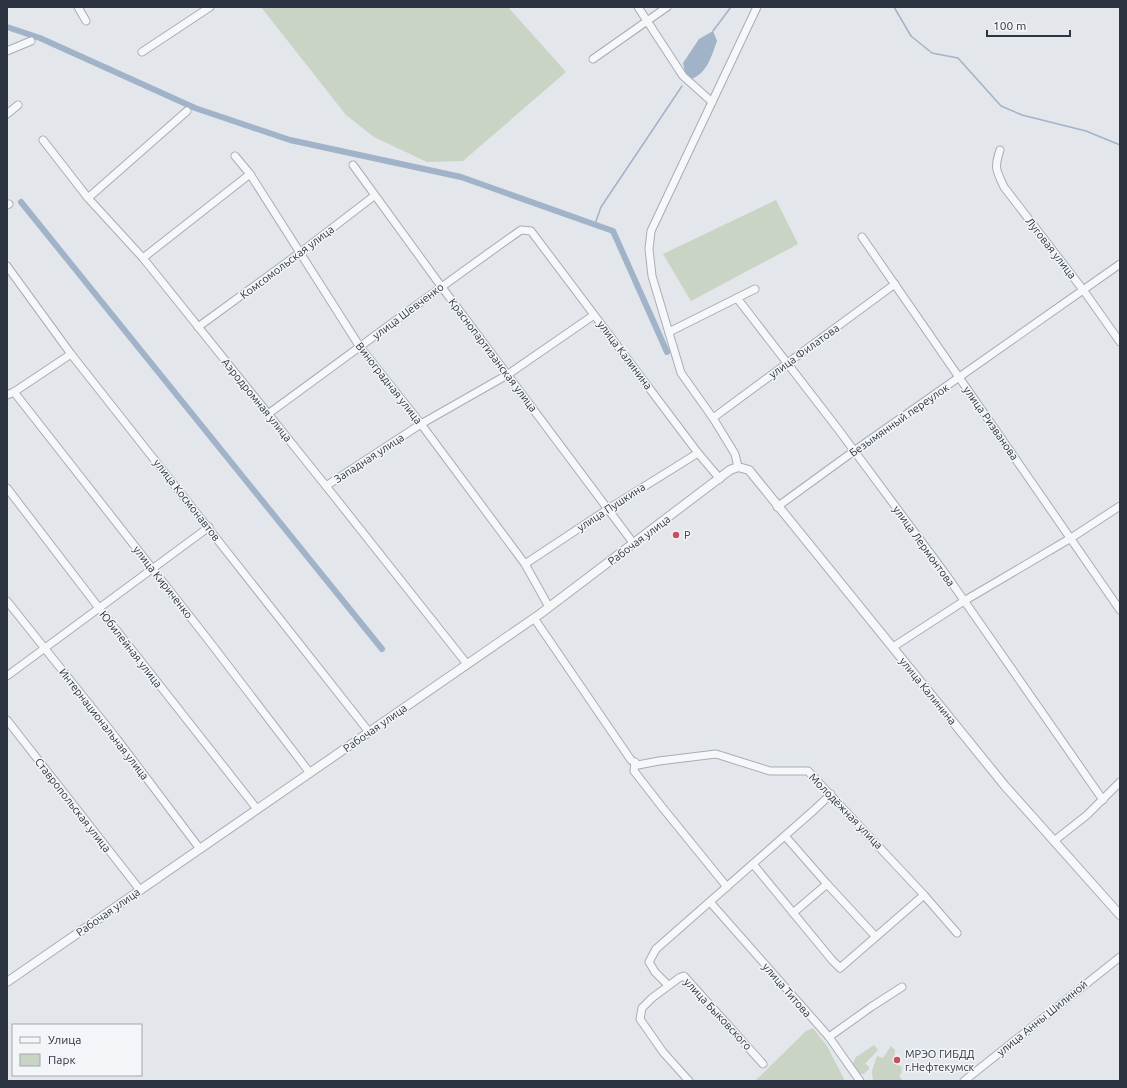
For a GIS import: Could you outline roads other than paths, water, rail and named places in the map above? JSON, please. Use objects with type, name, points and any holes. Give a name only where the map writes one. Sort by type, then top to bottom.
[{"type":"street","points":[[78,7],[86,21]]},
{"type":"street","points":[[142,52],[210,7]]},
{"type":"street","points":[[638,7],[683,76],[712,102]]},
{"type":"street","points":[[593,59],[667,7]]},
{"type":"street","points":[[738,467],[735,454],[713,418],[681,373],[652,276],[649,249],[650,231],[758,7]]},
{"type":"street","points":[[7,51],[31,41]]},
{"type":"street","points":[[7,114],[18,105]]},
{"type":"street","points":[[88,198],[187,111]]},
{"type":"street","name":"Аэродромная улица","points":[[43,140],[88,198],[143,258],[467,664]]},
{"type":"street","name":"Луговая улица","points":[[1000,150],[995,163],[1004,187],[1084,290],[1120,342]]},
{"type":"street","name":"Виноградная улица","points":[[235,156],[250,174],[360,347],[421,424],[526,564],[549,607]]},
{"type":"street","name":"Краснопартизанская улица","points":[[353,165],[374,196],[634,544]]},
{"type":"street","points":[[143,258],[250,174]]},
{"type":"street","name":"Комсомольская улица","points":[[198,327],[301,252],[374,196]]},
{"type":"street","name":"улица Шевченко","points":[[268,414],[441,286],[521,230],[531,231]]},
{"type":"street","name":"улица Калинина","points":[[531,231],[698,453],[720,479]]},
{"type":"street","name":"улица Ризванова","points":[[862,237],[1120,610]]},
{"type":"street","name":"Безымянный переулок","points":[[777,507],[1120,264]]},
{"type":"street","name":"улица Космонавтов","points":[[7,266],[71,354],[209,527],[369,732]]},
{"type":"street","name":"улица Филатова","points":[[713,418],[895,284]]},
{"type":"street","points":[[669,332],[755,288]]},
{"type":"street","name":"улица Лермонтова","points":[[737,298],[854,451],[964,601],[1103,800]]},
{"type":"street","name":"Западная улица","points":[[326,486],[421,424],[507,374],[594,315]]},
{"type":"street","points":[[10,394],[71,354]]},
{"type":"street","name":"улица Кириченко","points":[[10,394],[152,568],[310,773]]},
{"type":"street","name":"улица Пушкина","points":[[526,564],[608,509],[698,453]]},
{"type":"street","name":"улица Калинина","points":[[738,467],[749,470],[777,507],[893,647],[1005,786],[1120,915]]},
{"type":"street","name":"Рабочая улица","points":[[7,982],[534,618],[634,544],[730,470],[738,467]]},
{"type":"street","name":"Юбилейная улица","points":[[7,488],[256,810]]},
{"type":"street","points":[[893,647],[964,601],[1071,538],[1120,506]]},
{"type":"street","points":[[7,676],[209,527]]},
{"type":"street","name":"Интернациональная улица","points":[[7,601],[118,739],[200,849]]},
{"type":"street","points":[[534,618],[633,761],[634,771],[728,887]]},
{"type":"street","name":"Ставропольская улица","points":[[7,720],[140,890]]},
{"type":"street","name":"Молодёжная улица","points":[[633,761],[638,765],[716,754],[770,771],[808,771],[924,895],[957,933]]},
{"type":"street","points":[[1054,841],[1087,815],[1120,782]]},
{"type":"street","points":[[710,902],[831,794]]},
{"type":"street","points":[[785,836],[876,937]]},
{"type":"street","points":[[752,864],[840,968],[924,895]]},
{"type":"street","points":[[793,913],[827,884]]},
{"type":"street","name":"улица Быковского","points":[[710,902],[656,948],[649,962],[655,972],[668,985],[684,976],[763,1064]]},
{"type":"street","name":"улица Титова","points":[[710,902],[829,1037],[860,1081]]},
{"type":"street","name":"улица Анны Шилиной","points":[[964,1081],[1120,957]]},
{"type":"street","points":[[668,985],[642,1008],[640,1019],[663,1052],[689,1081]]},
{"type":"street","points":[[829,1037],[902,987]]},
{"type":"water","points":[[713,31],[717,41],[711,58],[701,73],[697,77],[691,79],[685,73],[683,63],[699,39]]},
{"type":"waterway","points":[[713,31],[731,7]]},
{"type":"waterway","points":[[894,7],[911,36],[932,53],[958,58],[1001,106],[1022,115],[1086,131],[1120,145]]},
{"type":"waterway","points":[[7,27],[40,38],[195,108],[290,140],[461,177],[613,231],[667,352]]},
{"type":"waterway","points":[[595,224],[601,207],[682,86]]},
{"type":"waterway","points":[[21,202],[382,649]]},
{"type":"place","name":"Р","points":[[676,535]]},
{"type":"place","name":"МРЭО ГИБДД г.Нефтекумск","points":[[897,1060]]}]
